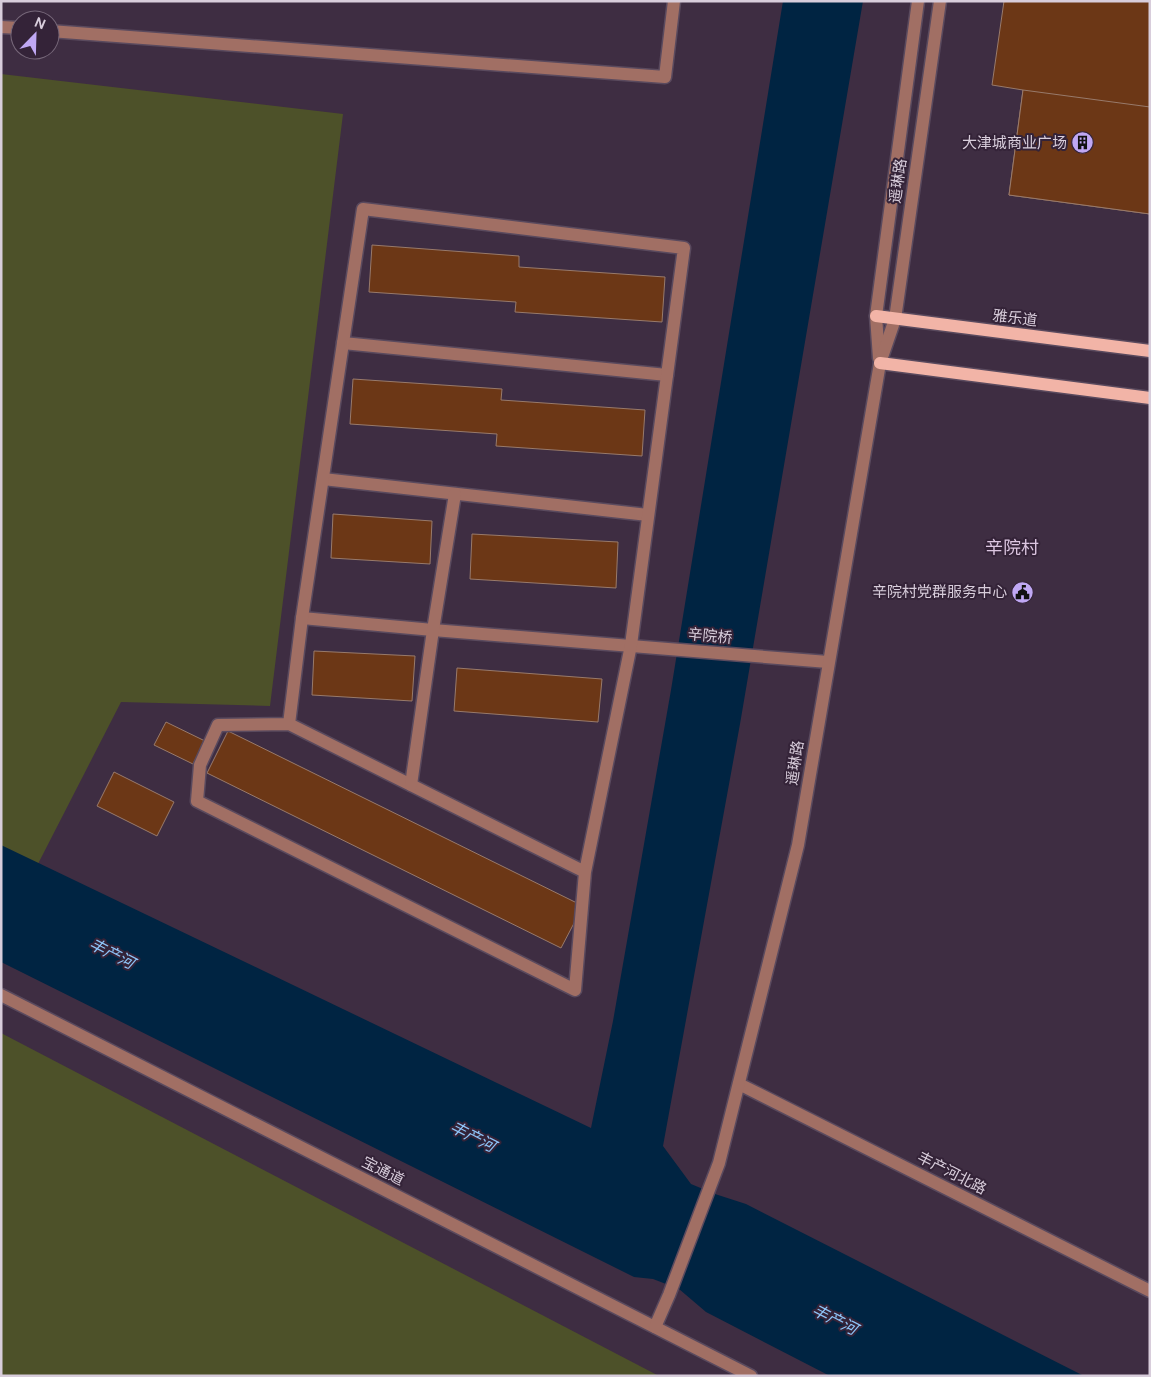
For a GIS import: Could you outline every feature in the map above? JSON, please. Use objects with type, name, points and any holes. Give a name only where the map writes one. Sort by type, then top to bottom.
[{"type":"main road","name":"雅乐道","points":[[876,316],[1150,351]]},
{"type":"main road","points":[[880,363],[1150,398]]},
{"type":"street","points":[[60,31],[665,77],[674,1]]},
{"type":"street","name":"遥琳路","points":[[880,363],[876,316],[918,1]]},
{"type":"street","name":"遥琳路","points":[[654,1327],[669,1295],[719,1163],[798,845],[880,363],[895,319],[940,1]]},
{"type":"street","points":[[289,724],[302,618],[362,209],[684,248],[631,646],[586,872],[575,990],[197,801],[200,765],[218,725],[289,724],[586,872]]},
{"type":"street","points":[[343,342],[667,376]]},
{"type":"street","points":[[323,478],[648,515]]},
{"type":"street","points":[[411,785],[455,494]]},
{"type":"street","name":"辛院桥","points":[[302,618],[828,662]]},
{"type":"street","name":"宝通道","points":[[1,995],[751,1376]]},
{"type":"street","name":"丰产河北路","points":[[739,1084],[1150,1291]]},
{"type":"green space","points":[[1,74],[343,114],[270,706],[121,702],[1,936]]},
{"type":"green space","points":[[1,1033],[659,1376],[1,1376]]},
{"type":"water","name":"丰产河","points":[[783,1],[863,1],[740,724],[663,1146],[691,1184],[746,1204],[1084,1376],[830,1376],[706,1312],[679,1289],[653,1279],[634,1277],[1,962],[1,845],[591,1128],[613,1021],[671,690]]},
{"type":"building","name":"大津城商业广场","points":[[1004,1],[1150,1],[1150,214],[1009,195],[1023,90],[992,85]]},
{"type":"building","points":[[1023,90],[1150,107],[1150,214],[1009,195]]},
{"type":"building","points":[[372,245],[519,256],[519,267],[665,277],[662,322],[515,312],[516,302],[369,292]]},
{"type":"building","points":[[353,379],[502,389],[501,400],[645,410],[642,456],[496,446],[497,434],[350,424]]},
{"type":"building","points":[[333,514],[432,521],[430,564],[331,558]]},
{"type":"building","points":[[472,534],[618,542],[616,588],[470,579]]},
{"type":"building","points":[[314,651],[415,656],[412,701],[312,695]]},
{"type":"building","points":[[457,668],[602,679],[598,722],[454,711]]},
{"type":"building","points":[[166,722],[205,741],[193,764],[154,745]]},
{"type":"building","points":[[228,731],[583,906],[561,948],[207,773]]},
{"type":"building","points":[[114,772],[174,802],[157,836],[97,806]]},
{"type":"place","name":"大津城商业广场","points":[[1083,143]]},
{"type":"place","name":"辛院村党群服务中心","points":[[1023,592]]},
{"type":"district","name":"辛院村","points":[[1012,548]]}]
